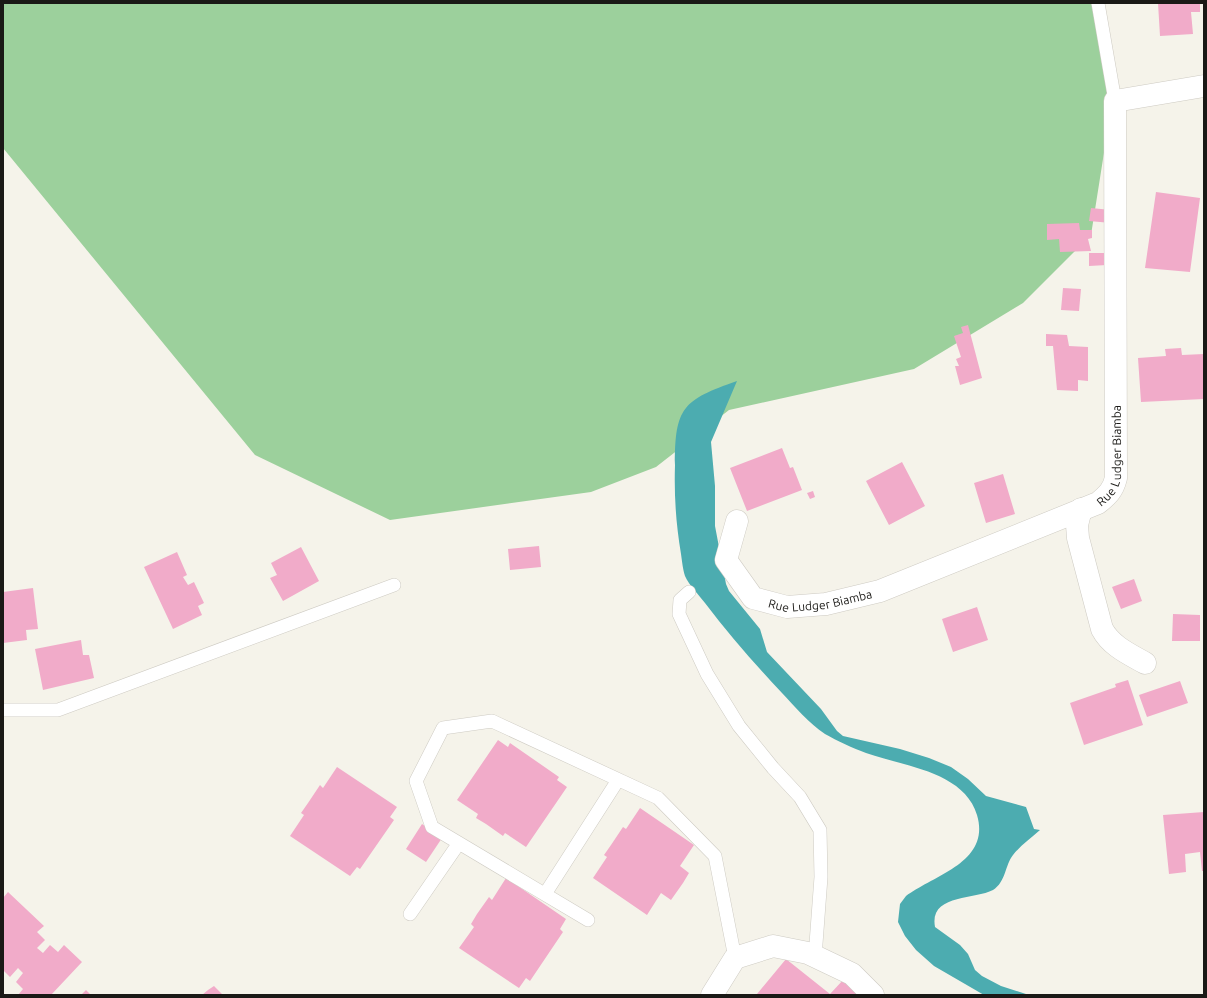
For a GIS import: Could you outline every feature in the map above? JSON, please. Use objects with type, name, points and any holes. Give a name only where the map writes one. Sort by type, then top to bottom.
[{"type":"street","points":[[1115,101],[1204,86]]},
{"type":"street","name":"Rue Ludger Biamba","points":[[737,521],[726,560],[753,598],[787,607],[826,604],[880,591],[1098,503],[1108,495],[1114,487],[1116,478],[1115,101]]},
{"type":"street","points":[[1081,509],[1077,526],[1078,538],[1102,629],[1109,640],[1145,663]]},
{"type":"street","points":[[712,995],[735,958],[772,946],[808,954],[852,974],[873,995]]},
{"type":"lane","name":"Rue Ludger Biamba","points":[[1098,3],[1115,101]]},
{"type":"lane","points":[[3,710],[58,710],[394,585]]},
{"type":"lane","points":[[689,592],[680,600],[679,614],[706,674],[739,726],[773,768],[800,797],[820,830],[821,877],[815,957]]},
{"type":"lane","points":[[588,920],[432,827],[416,781],[443,728],[492,722],[658,798],[716,856],[735,958]]},
{"type":"lane","points":[[545,894],[618,780]]},
{"type":"lane","points":[[410,914],[459,843]]},
{"type":"green space","points":[[3,3],[1100,3],[1112,102],[1091,235],[1023,303],[914,369],[729,410],[656,467],[591,492],[390,520],[255,455],[3,148]]},
{"type":"water","points":[[737,381],[711,442],[715,486],[715,526],[726,584],[729,591],[760,629],[767,652],[821,709],[837,731],[843,736],[900,749],[929,758],[951,767],[968,779],[986,796],[1026,807],[1034,829],[1040,830],[1022,845],[1013,855],[1003,878],[997,887],[985,893],[946,903],[939,909],[935,916],[935,927],[960,945],[968,954],[975,970],[982,976],[1001,986],[1029,995],[984,995],[934,966],[916,950],[905,936],[898,922],[900,904],[906,896],[957,865],[968,856],[976,845],[979,831],[977,815],[970,800],[946,779],[930,772],[861,751],[819,730],[797,709],[742,649],[685,576],[678,532],[675,499],[675,446],[680,418],[686,408],[694,401],[705,394]]},
{"type":"building","points":[[1158,3],[1200,3],[1200,12],[1191,12],[1193,34],[1160,36]]},
{"type":"building","points":[[1156,192],[1200,198],[1190,272],[1145,268]]},
{"type":"building","points":[[1091,208],[1111,210],[1111,223],[1089,221]]},
{"type":"building","points":[[1079,223],[1080,230],[1092,230],[1092,238],[1088,239],[1091,251],[1060,252],[1059,239],[1047,240],[1047,224]]},
{"type":"building","points":[[1089,253],[1107,253],[1107,265],[1089,266]]},
{"type":"building","points":[[1063,288],[1081,289],[1079,311],[1061,310]]},
{"type":"building","points":[[968,325],[982,378],[960,385],[955,366],[959,366],[956,359],[961,357],[954,336],[963,333],[961,327]]},
{"type":"building","points":[[1046,334],[1067,335],[1069,346],[1088,347],[1088,381],[1078,380],[1078,391],[1057,390],[1053,346],[1046,346]]},
{"type":"building","points":[[1181,348],[1182,355],[1204,354],[1204,399],[1141,402],[1138,358],[1166,356],[1165,349]]},
{"type":"building","points":[[782,448],[790,468],[793,467],[802,490],[747,511],[730,468]]},
{"type":"building","points":[[902,462],[925,506],[889,525],[866,481]]},
{"type":"building","points":[[1003,474],[1015,514],[986,523],[974,483]]},
{"type":"building","points":[[813,491],[815,497],[810,499],[807,493]]},
{"type":"building","points":[[539,546],[541,567],[510,570],[508,549]]},
{"type":"building","points":[[301,547],[319,581],[283,601],[270,578],[277,575],[271,563]]},
{"type":"building","points":[[177,552],[187,575],[183,577],[188,585],[194,582],[204,603],[198,606],[202,615],[173,629],[144,567]]},
{"type":"building","points":[[1134,579],[1142,601],[1121,609],[1112,587]]},
{"type":"building","points":[[33,588],[38,629],[26,630],[27,640],[3,643],[3,592]]},
{"type":"building","points":[[977,607],[988,640],[953,652],[942,619]]},
{"type":"building","points":[[1173,614],[1200,615],[1200,641],[1172,641]]},
{"type":"building","points":[[81,640],[83,655],[89,655],[94,678],[43,690],[35,649]]},
{"type":"building","points":[[1128,680],[1143,725],[1084,745],[1070,703],[1116,687],[1115,684]]},
{"type":"building","points":[[1180,681],[1188,703],[1147,717],[1139,695]]},
{"type":"building","points":[[498,740],[508,747],[510,743],[559,777],[557,780],[567,787],[526,847],[505,833],[503,836],[476,818],[478,814],[457,800]]},
{"type":"building","points":[[337,767],[397,807],[390,817],[394,820],[360,869],[357,867],[350,876],[290,836],[304,815],[301,813],[320,785],[323,788]]},
{"type":"building","points":[[640,808],[694,845],[680,866],[689,873],[683,883],[671,900],[661,893],[647,915],[593,878],[607,857],[604,855],[623,827],[626,829]]},
{"type":"building","points":[[1204,812],[1204,871],[1202,871],[1200,852],[1185,854],[1186,872],[1169,874],[1163,815]]},
{"type":"building","points":[[422,824],[442,838],[426,862],[406,849]]},
{"type":"building","points":[[506,878],[566,919],[560,929],[563,932],[530,981],[526,978],[519,988],[459,948],[474,927],[471,924],[477,914],[489,897],[492,900]]},
{"type":"building","points":[[8,892],[44,926],[37,932],[45,940],[37,948],[43,953],[50,945],[58,952],[64,945],[82,962],[51,995],[18,995],[23,989],[16,982],[23,973],[18,968],[10,977],[3,970],[3,898]]},
{"type":"building","points":[[786,959],[830,994],[844,979],[864,995],[757,994]]},
{"type":"building","points":[[214,986],[223,995],[202,995],[208,990]]},
{"type":"building","points":[[86,990],[91,995],[81,995]]}]
